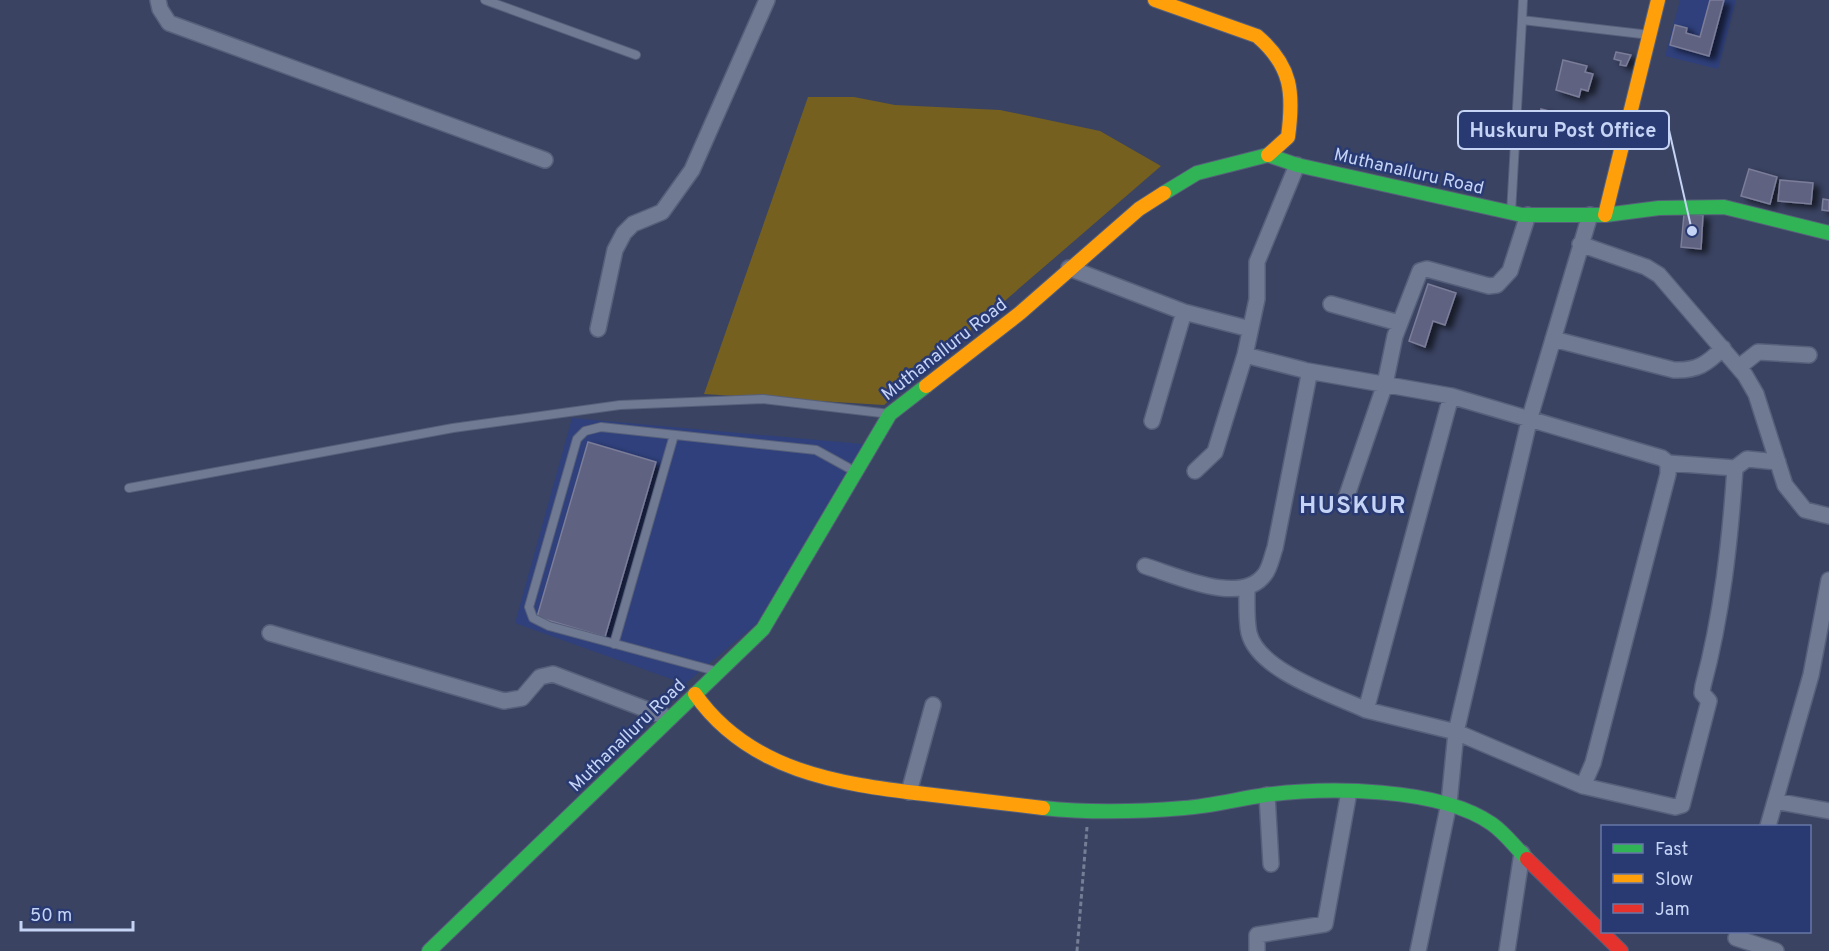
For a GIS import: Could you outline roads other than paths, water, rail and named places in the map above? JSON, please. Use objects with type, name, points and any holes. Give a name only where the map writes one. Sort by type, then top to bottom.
[{"type":"street","points":[[158,0],[160,9],[169,23],[545,160]]},
{"type":"street","points":[[598,329],[615,250],[624,233],[633,224],[662,212],[692,170],[767,0]]},
{"type":"street","points":[[1155,0],[1257,36],[1270,47],[1288,74],[1292,108],[1288,137],[1268,155]]},
{"type":"street","points":[[1418,951],[1449,803],[1456,732],[1530,417],[1580,244],[1597,215],[1650,35],[1658,0]]},
{"type":"street","name":"Muthanalluru Road","points":[[429,951],[763,629],[890,414],[1020,313],[1139,209],[1197,174],[1268,155],[1297,165],[1511,213],[1597,215],[1659,208],[1724,207],[1829,232]]},
{"type":"street","points":[[1195,471],[1215,452],[1245,355],[1257,299],[1257,262],[1297,165]]},
{"type":"street","points":[[1345,501],[1385,384],[1400,323],[1423,269],[1489,286],[1503,282],[1518,252],[1528,215]]},
{"type":"street","points":[[1580,244],[1653,270],[1739,367],[1756,394],[1785,485],[1805,510],[1829,516]]},
{"type":"street","points":[[1069,268],[1184,312],[1250,329]]},
{"type":"street","points":[[1331,304],[1400,323]]},
{"type":"street","points":[[1152,421],[1184,312]]},
{"type":"street","points":[[1553,339],[1674,370],[1692,371],[1704,366],[1723,348]]},
{"type":"street","points":[[1739,367],[1758,352],[1809,355]]},
{"type":"street","points":[[1245,355],[1308,371],[1451,396],[1530,417],[1662,458],[1668,463],[1735,468],[1747,459],[1778,462]]},
{"type":"street","points":[[1145,566],[1212,587],[1239,590],[1254,585],[1266,574],[1275,548],[1308,371]]},
{"type":"street","points":[[1366,710],[1451,396]]},
{"type":"street","points":[[1583,786],[1593,763],[1646,565],[1668,474],[1668,463]]},
{"type":"street","points":[[1247,587],[1249,633],[1263,657],[1276,667],[1366,710],[1456,732],[1583,786],[1675,807],[1682,806],[1686,799],[1709,701],[1702,693],[1714,646],[1730,540],[1735,468]]},
{"type":"street","points":[[1768,825],[1822,660],[1829,580]]},
{"type":"street","points":[[270,633],[504,701],[522,698],[540,677],[553,674],[669,718]]},
{"type":"street","points":[[694,694],[709,714],[749,747],[784,765],[849,785],[1088,813],[1186,808],[1267,795],[1349,792],[1408,796],[1449,803],[1492,824],[1601,931]]},
{"type":"street","points":[[909,792],[933,705]]},
{"type":"street","points":[[1257,951],[1257,935],[1325,924],[1349,792]]},
{"type":"street","points":[[1267,795],[1271,864]]},
{"type":"street","points":[[1775,801],[1829,811]]},
{"type":"street","points":[[1507,951],[1522,853]]},
{"type":"street","points":[[1603,933],[1621,951]]},
{"type":"street","points":[[1735,940],[1776,951]]},
{"type":"lane","points":[[484,0],[636,55]]},
{"type":"lane","points":[[1511,213],[1523,0]]},
{"type":"lane","points":[[1522,20],[1650,35]]},
{"type":"lane","points":[[129,488],[453,428],[620,405],[763,399],[890,414]]},
{"type":"lane","points":[[719,672],[549,626],[533,618],[529,607],[577,439],[585,430],[601,427],[816,450],[856,472]]},
{"type":"lane","points":[[614,644],[674,435]]},
{"type":"place","name":"Huskuru Post Office","points":[[1692,231]]},
{"type":"district","name":"HUSKUR","points":[[1353,505]]}]
